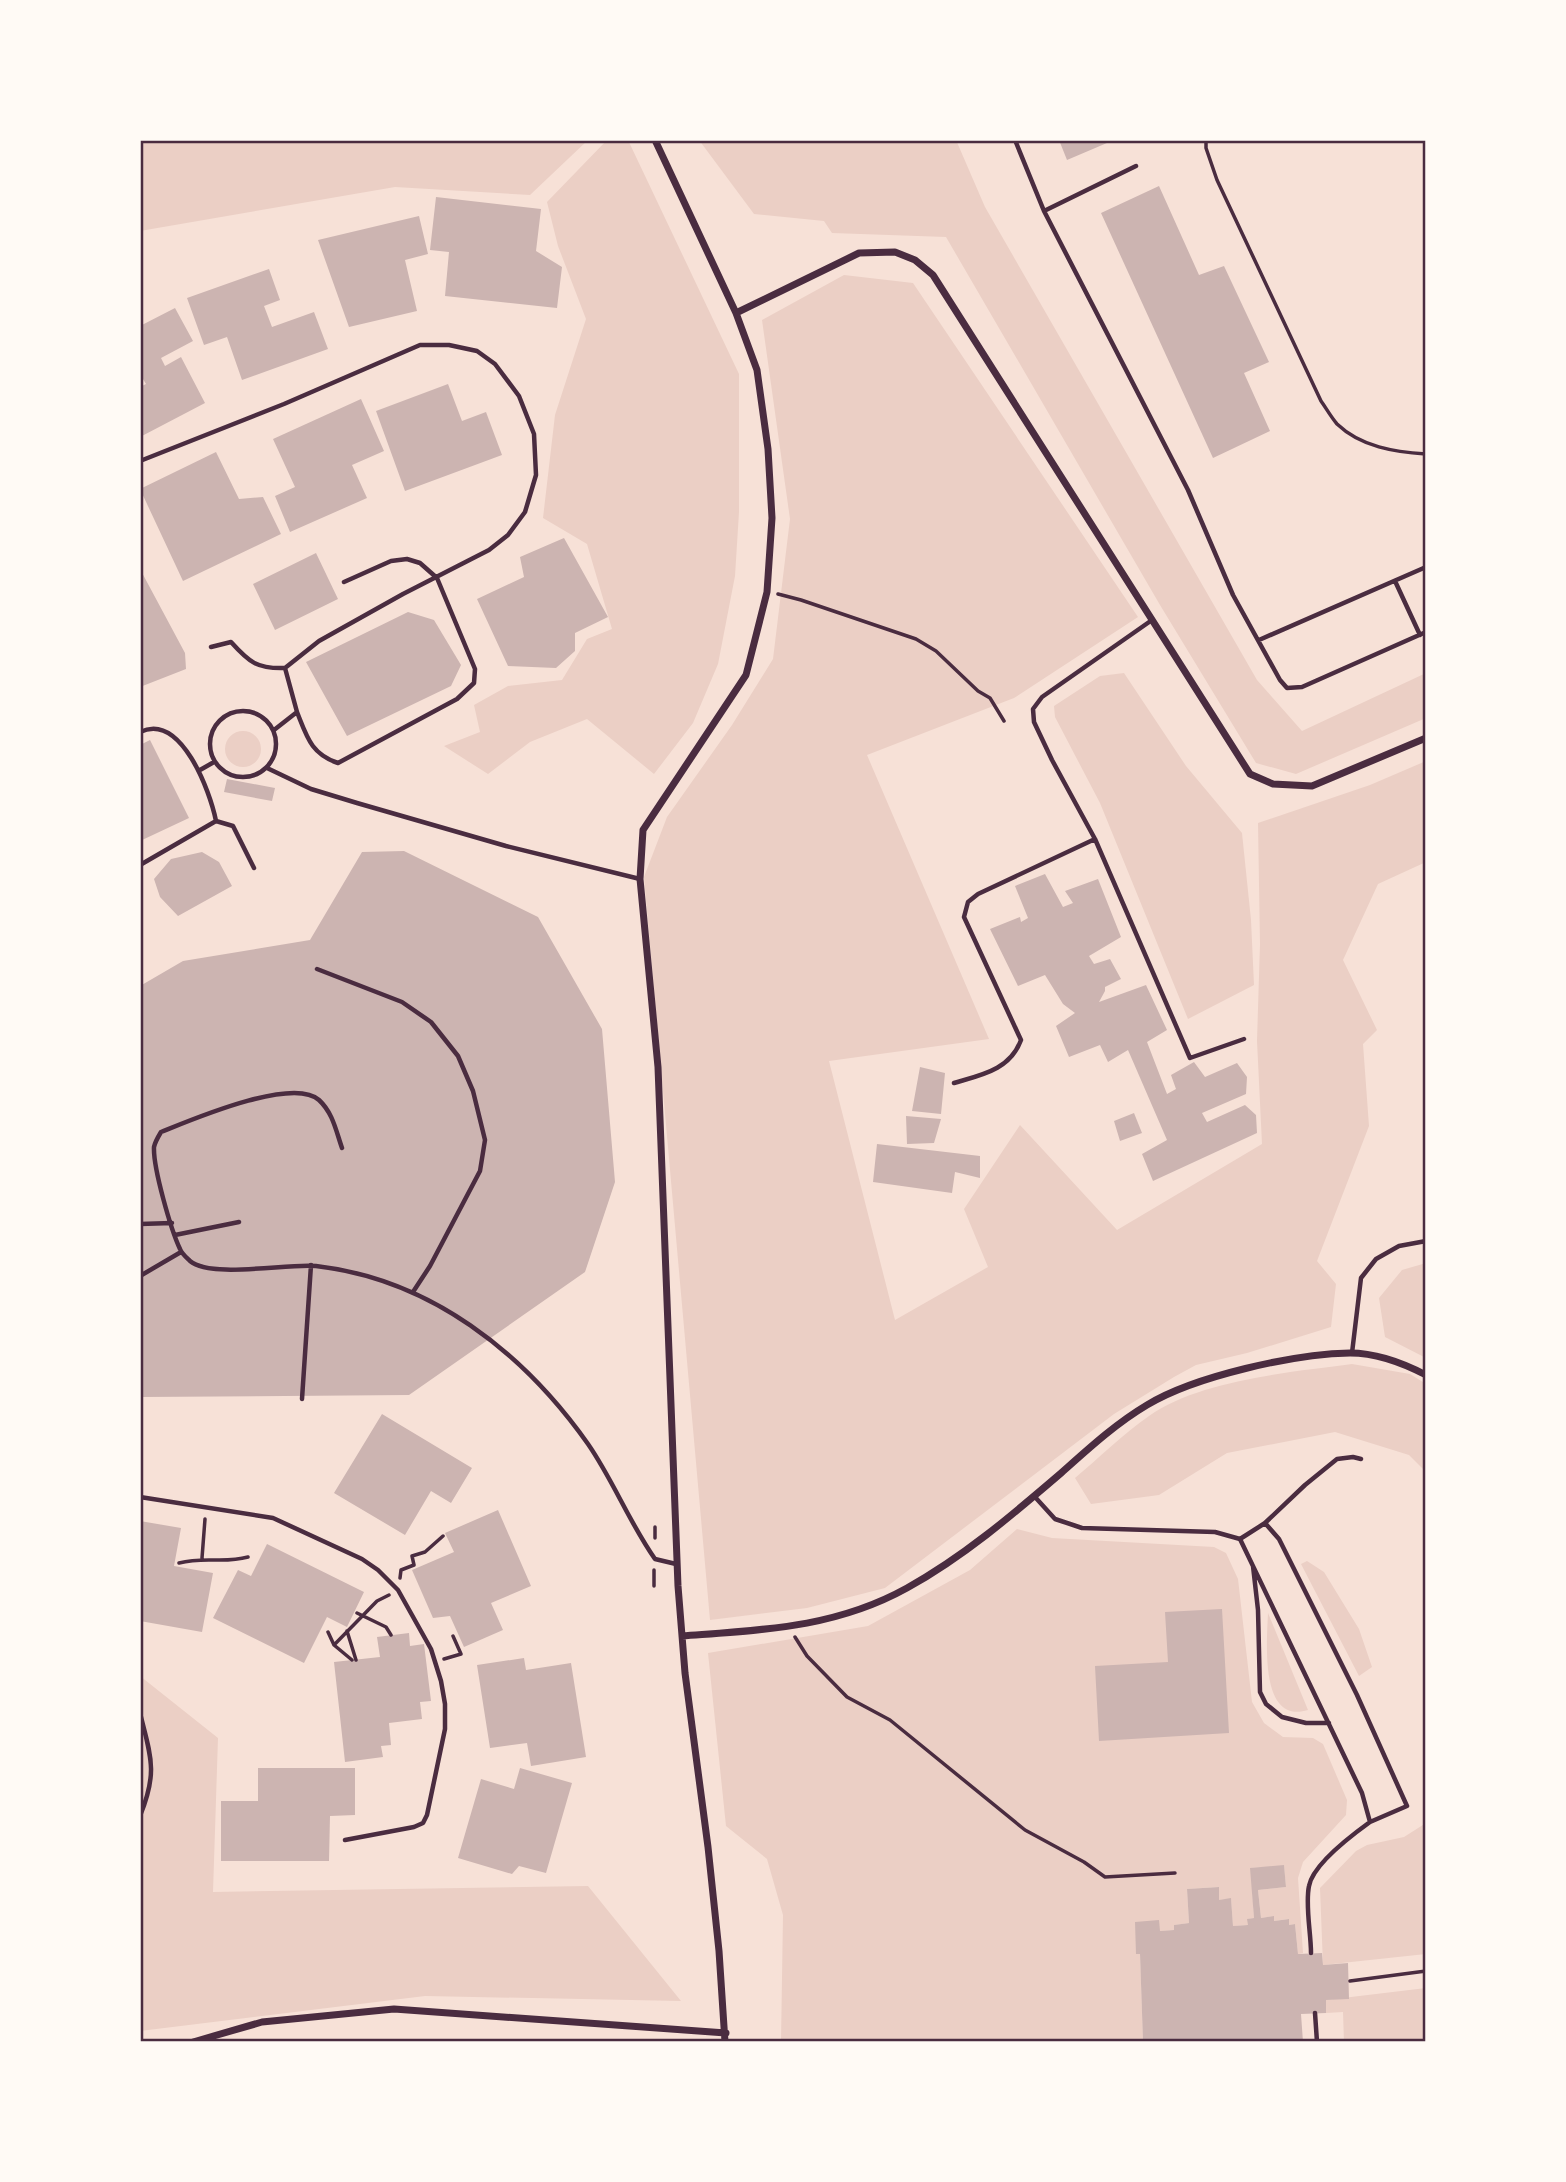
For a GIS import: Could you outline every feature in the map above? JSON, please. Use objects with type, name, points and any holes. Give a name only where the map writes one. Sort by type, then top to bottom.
[{"type":"street","points":[[193,2042],[262,2022],[394,2009],[725,2038],[708,1847],[682,1636],[676,1564],[658,1067],[640,879],[643,830],[746,675],[767,592],[772,517],[768,449],[757,370],[736,313],[655,140]]},
{"type":"street","points":[[736,313],[859,253],[895,252],[915,260],[933,275],[1250,774],[1273,784],[1312,786],[1426,738]]},
{"type":"street","points":[[682,1636],[789,1628],[817,1623],[859,1611],[906,1589],[967,1551],[1099,1440],[1147,1405],[1199,1382],[1292,1359],[1352,1353],[1402,1362],[1426,1375]]},
{"type":"lane","points":[[1015,140],[1044,211],[1188,490],[1233,595],[1280,680],[1287,688],[1302,687],[1426,632]]},
{"type":"lane","points":[[1044,211],[1136,166]]},
{"type":"lane","points":[[140,461],[284,404],[420,345],[449,345],[477,351],[495,364],[519,396],[534,434],[536,475],[525,512],[508,535],[489,550],[319,641],[285,668],[266,669],[246,658],[231,642],[211,647]]},
{"type":"lane","points":[[285,668],[309,741],[323,758],[338,762],[457,699],[474,683],[474,669],[437,578],[420,563],[407,559],[391,561],[344,582]]},
{"type":"lane","points":[[1259,640],[1426,567]]},
{"type":"lane","points":[[1395,581],[1420,635]]},
{"type":"lane","points":[[1153,619],[1042,697],[1033,709],[1034,722],[1096,839],[1190,1058],[1244,1039]]},
{"type":"lane","points":[[249,711],[259,715],[274,730],[275,754],[267,768],[252,776],[235,777],[227,774],[215,762],[210,741],[219,722],[228,715],[249,711]]},
{"type":"lane","points":[[274,730],[298,712]]},
{"type":"lane","points":[[140,732],[149,727],[161,729],[174,736],[200,770],[212,799],[216,821]]},
{"type":"lane","points":[[200,770],[215,762]]},
{"type":"lane","points":[[267,768],[311,789],[357,803],[506,846],[640,879]]},
{"type":"lane","points":[[140,865],[216,821],[233,826],[254,868]]},
{"type":"lane","points":[[954,1083],[986,1074],[1015,1055],[1021,1040],[964,917],[968,902],[978,894],[1096,839]]},
{"type":"lane","points":[[317,970],[402,1002],[431,1022],[458,1056],[473,1091],[485,1140],[480,1171],[413,1293]]},
{"type":"lane","points":[[342,1148],[332,1116],[318,1099],[303,1091],[241,1102],[160,1132],[154,1144],[155,1170],[181,1252],[193,1264],[222,1269],[284,1269],[312,1265],[346,1270],[442,1305],[480,1330],[521,1364],[552,1397],[589,1445],[654,1559],[676,1564]]},
{"type":"lane","points":[[175,1235],[239,1222]]},
{"type":"lane","points":[[140,1224],[172,1223]]},
{"type":"lane","points":[[1352,1353],[1361,1278],[1376,1259],[1399,1246],[1426,1241]]},
{"type":"lane","points":[[140,1276],[181,1252]]},
{"type":"lane","points":[[302,1399],[312,1265]]},
{"type":"lane","points":[[1240,1539],[1265,1523],[1337,1459],[1361,1459]]},
{"type":"lane","points":[[1034,1496],[1055,1519],[1082,1528],[1215,1532],[1240,1539],[1362,1793],[1370,1822]]},
{"type":"lane","points":[[140,1497],[273,1518],[362,1559],[378,1570],[398,1590],[431,1649],[445,1704],[445,1729],[427,1815],[423,1823],[414,1827],[345,1840]]},
{"type":"lane","points":[[1265,1523],[1279,1539],[1351,1683],[1407,1806],[1370,1822],[1352,1835],[1314,1872],[1309,1886],[1311,1953]]},
{"type":"lane","points":[[1252,1561],[1258,1610],[1261,1692],[1266,1704],[1282,1717],[1306,1723],[1329,1723]]},
{"type":"lane","points":[[140,1713],[152,1764],[150,1791],[140,1816]]},
{"type":"lane","points":[[1315,2013],[1317,2042]]},
{"type":"path","points":[[1206,140],[1206,148],[1217,180],[1321,401],[1337,424],[1358,438],[1389,451],[1426,454]]},
{"type":"path","points":[[767,592],[801,600],[916,639],[936,651],[978,691],[990,698],[1004,721]]},
{"type":"path","points":[[202,1558],[206,1507]]},
{"type":"path","points":[[334,1645],[377,1601],[398,1590],[401,1570],[414,1565],[412,1556],[425,1552],[443,1536]]},
{"type":"path","points":[[179,1563],[202,1558],[232,1562],[248,1558]]},
{"type":"path","points":[[357,1613],[386,1627],[391,1635]]},
{"type":"path","points":[[789,1628],[807,1656],[847,1697],[890,1720],[1025,1830],[1084,1861],[1105,1877],[1175,1873]]},
{"type":"path","points":[[328,1632],[334,1645],[354,1660],[347,1631]]},
{"type":"path","points":[[436,1662],[461,1654],[453,1636]]},
{"type":"path","points":[[1350,1981],[1426,1971]]},
{"type":"shaded area","points":[[140,140],[588,140],[530,195],[395,187],[140,231]]},
{"type":"shaded area","points":[[607,140],[628,140],[739,374],[739,512],[735,576],[718,664],[693,723],[654,774],[587,719],[530,742],[488,774],[444,746],[480,732],[474,705],[508,686],[562,680],[587,639],[612,629],[587,544],[543,518],[555,415],[586,319],[558,246],[547,202]]},
{"type":"shaded area","points":[[699,140],[956,140],[985,207],[1257,680],[1302,731],[1426,673],[1426,718],[1296,774],[1256,763],[1160,605],[946,237],[832,233],[824,221],[754,214]]},
{"type":"shaded area","points":[[844,275],[913,283],[1138,617],[1014,698],[867,755],[989,1039],[829,1061],[895,1320],[988,1267],[964,1209],[1020,1125],[1117,1230],[1262,1144],[1257,1041],[1260,944],[1258,823],[1370,785],[1426,761],[1426,862],[1378,884],[1343,960],[1377,1030],[1363,1044],[1369,1126],[1317,1261],[1336,1284],[1331,1327],[1247,1353],[1196,1365],[1174,1377],[1114,1414],[885,1588],[807,1608],[710,1620],[644,877],[667,817],[732,725],[773,659],[790,519],[762,320]]},
{"type":"shaded area","points":[[1124,673],[1186,766],[1242,833],[1251,920],[1254,985],[1188,1019],[1100,803],[1055,717],[1054,706],[1100,676]]},
{"type":"shaded area","points":[[243,731],[256,736],[261,749],[256,762],[243,767],[230,762],[225,749],[230,736]]},
{"type":"shaded area","points":[[1426,1263],[1426,1358],[1385,1337],[1379,1298],[1402,1270]]},
{"type":"shaded area","points":[[1352,1364],[1410,1374],[1426,1384],[1426,1472],[1409,1455],[1335,1432],[1227,1453],[1159,1495],[1091,1504],[1075,1478],[1149,1416],[1193,1394],[1247,1380]]},
{"type":"shaded area","points":[[1017,1529],[1052,1538],[1214,1547],[1226,1553],[1238,1579],[1252,1702],[1264,1723],[1283,1737],[1313,1738],[1323,1744],[1347,1800],[1346,1815],[1303,1862],[1298,1878],[1303,1953],[1298,1954],[1295,1924],[1289,1925],[1288,1919],[1274,1921],[1273,1916],[1261,1918],[1258,1890],[1286,1887],[1284,1866],[1251,1868],[1254,1918],[1248,1919],[1248,1925],[1233,1926],[1231,1899],[1219,1900],[1218,1887],[1187,1889],[1189,1923],[1174,1925],[1174,1930],[1160,1931],[1137,1954],[1140,1954],[1143,2042],[781,2042],[783,1915],[767,1859],[726,1826],[708,1653],[868,1626],[970,1570]]},
{"type":"shaded area","points":[[1307,1561],[1324,1572],[1359,1629],[1372,1667],[1359,1676],[1301,1564]]},
{"type":"shaded area","points":[[1268,1613],[1308,1710],[1292,1711],[1281,1705],[1274,1693],[1267,1660]]},
{"type":"shaded area","points":[[140,1676],[218,1738],[213,1892],[588,1886],[681,2001],[425,1996],[140,2031]]},
{"type":"shaded area","points":[[1426,1823],[1426,1954],[1323,1965],[1320,1888],[1356,1851],[1367,1845],[1404,1837]]},
{"type":"shaded area","points":[[1426,1988],[1426,2042],[1344,2042],[1343,2012],[1326,2013],[1326,2000]]},
{"type":"building","points":[[1059,140],[1114,140],[1067,160]]},
{"type":"building","points":[[1159,186],[1199,275],[1224,266],[1269,362],[1244,373],[1270,431],[1213,458],[1101,213]]},
{"type":"building","points":[[436,197],[541,209],[536,251],[562,267],[557,308],[445,296],[449,252],[430,250]]},
{"type":"building","points":[[419,216],[428,254],[405,260],[417,311],[349,327],[318,240]]},
{"type":"building","points":[[269,269],[280,300],[264,306],[272,327],[314,312],[328,349],[242,380],[227,337],[204,345],[187,298]]},
{"type":"building","points":[[175,308],[193,341],[161,358],[165,366],[181,357],[205,403],[140,437],[140,387],[146,384],[140,374],[140,326]]},
{"type":"building","points":[[448,384],[462,421],[486,412],[502,455],[405,491],[376,411]]},
{"type":"building","points":[[361,399],[384,451],[352,465],[367,498],[290,532],[275,496],[295,487],[273,439]]},
{"type":"building","points":[[216,452],[239,499],[263,497],[281,534],[183,581],[140,489]]},
{"type":"building","points":[[564,538],[608,617],[575,633],[575,651],[556,668],[508,666],[477,599],[524,577],[520,557]]},
{"type":"building","points":[[316,553],[338,599],[275,630],[253,584]]},
{"type":"building","points":[[140,569],[185,653],[186,669],[140,687]]},
{"type":"building","points":[[408,612],[434,620],[461,665],[451,686],[347,736],[306,662]]},
{"type":"building","points":[[150,740],[189,818],[140,841],[140,745]]},
{"type":"building","points":[[227,779],[275,788],[272,801],[224,792]]},
{"type":"building","points":[[404,851],[538,917],[602,1029],[615,1182],[585,1272],[409,1395],[140,1397],[140,986],[183,961],[310,940],[362,852]]},
{"type":"building","points":[[202,852],[219,862],[232,886],[178,916],[160,897],[154,879],[171,859]]},
{"type":"building","points":[[1045,874],[1063,907],[1073,903],[1065,891],[1098,879],[1121,937],[1089,956],[1094,964],[1110,959],[1121,979],[1105,987],[1099,1002],[1146,985],[1167,1030],[1147,1042],[1167,1094],[1176,1089],[1171,1075],[1194,1062],[1205,1077],[1237,1063],[1247,1077],[1246,1094],[1202,1113],[1207,1122],[1245,1105],[1256,1115],[1257,1133],[1153,1181],[1142,1154],[1167,1140],[1128,1050],[1108,1062],[1100,1045],[1069,1057],[1056,1026],[1075,1013],[1063,1004],[1045,975],[1018,986],[990,929],[1020,917],[1021,922],[1028,918],[1015,886]]},
{"type":"building","points":[[920,1067],[945,1073],[941,1114],[912,1111]]},
{"type":"building","points":[[1134,1113],[1142,1133],[1120,1141],[1114,1121]]},
{"type":"building","points":[[906,1116],[941,1119],[934,1143],[907,1144]]},
{"type":"building","points":[[877,1144],[980,1156],[980,1178],[955,1172],[952,1193],[873,1182]]},
{"type":"building","points":[[382,1414],[472,1468],[451,1503],[431,1491],[405,1535],[334,1493]]},
{"type":"building","points":[[498,1510],[531,1586],[491,1603],[503,1630],[464,1647],[450,1616],[433,1618],[412,1570],[454,1552],[445,1533]]},
{"type":"building","points":[[140,1521],[181,1528],[174,1566],[213,1573],[202,1632],[140,1621]]},
{"type":"building","points":[[267,1544],[364,1592],[347,1627],[327,1617],[304,1663],[213,1618],[238,1570],[251,1576]]},
{"type":"building","points":[[1222,1609],[1229,1733],[1099,1741],[1095,1666],[1168,1662],[1165,1612]]},
{"type":"building","points":[[409,1633],[410,1646],[424,1644],[431,1701],[420,1702],[422,1719],[389,1723],[391,1745],[381,1746],[383,1757],[345,1762],[334,1662],[380,1657],[377,1637]]},
{"type":"building","points":[[524,1658],[526,1670],[571,1663],[586,1757],[531,1766],[527,1743],[490,1748],[477,1665]]},
{"type":"building","points":[[258,1768],[355,1768],[355,1815],[330,1816],[329,1861],[221,1861],[221,1801],[258,1801]]},
{"type":"building","points":[[520,1768],[572,1783],[546,1873],[519,1866],[512,1874],[458,1858],[481,1779],[514,1789]]},
{"type":"building","points":[[1284,1865],[1286,1887],[1258,1890],[1261,1918],[1274,1916],[1274,1921],[1289,1919],[1289,1925],[1295,1924],[1298,1954],[1322,1953],[1323,1965],[1348,1963],[1349,1999],[1326,2000],[1326,2013],[1301,2014],[1303,2042],[1143,2042],[1140,1954],[1136,1954],[1135,1922],[1159,1920],[1160,1931],[1174,1930],[1174,1925],[1189,1923],[1187,1889],[1219,1887],[1219,1900],[1231,1898],[1233,1926],[1248,1925],[1247,1919],[1254,1918],[1250,1868]]}]
